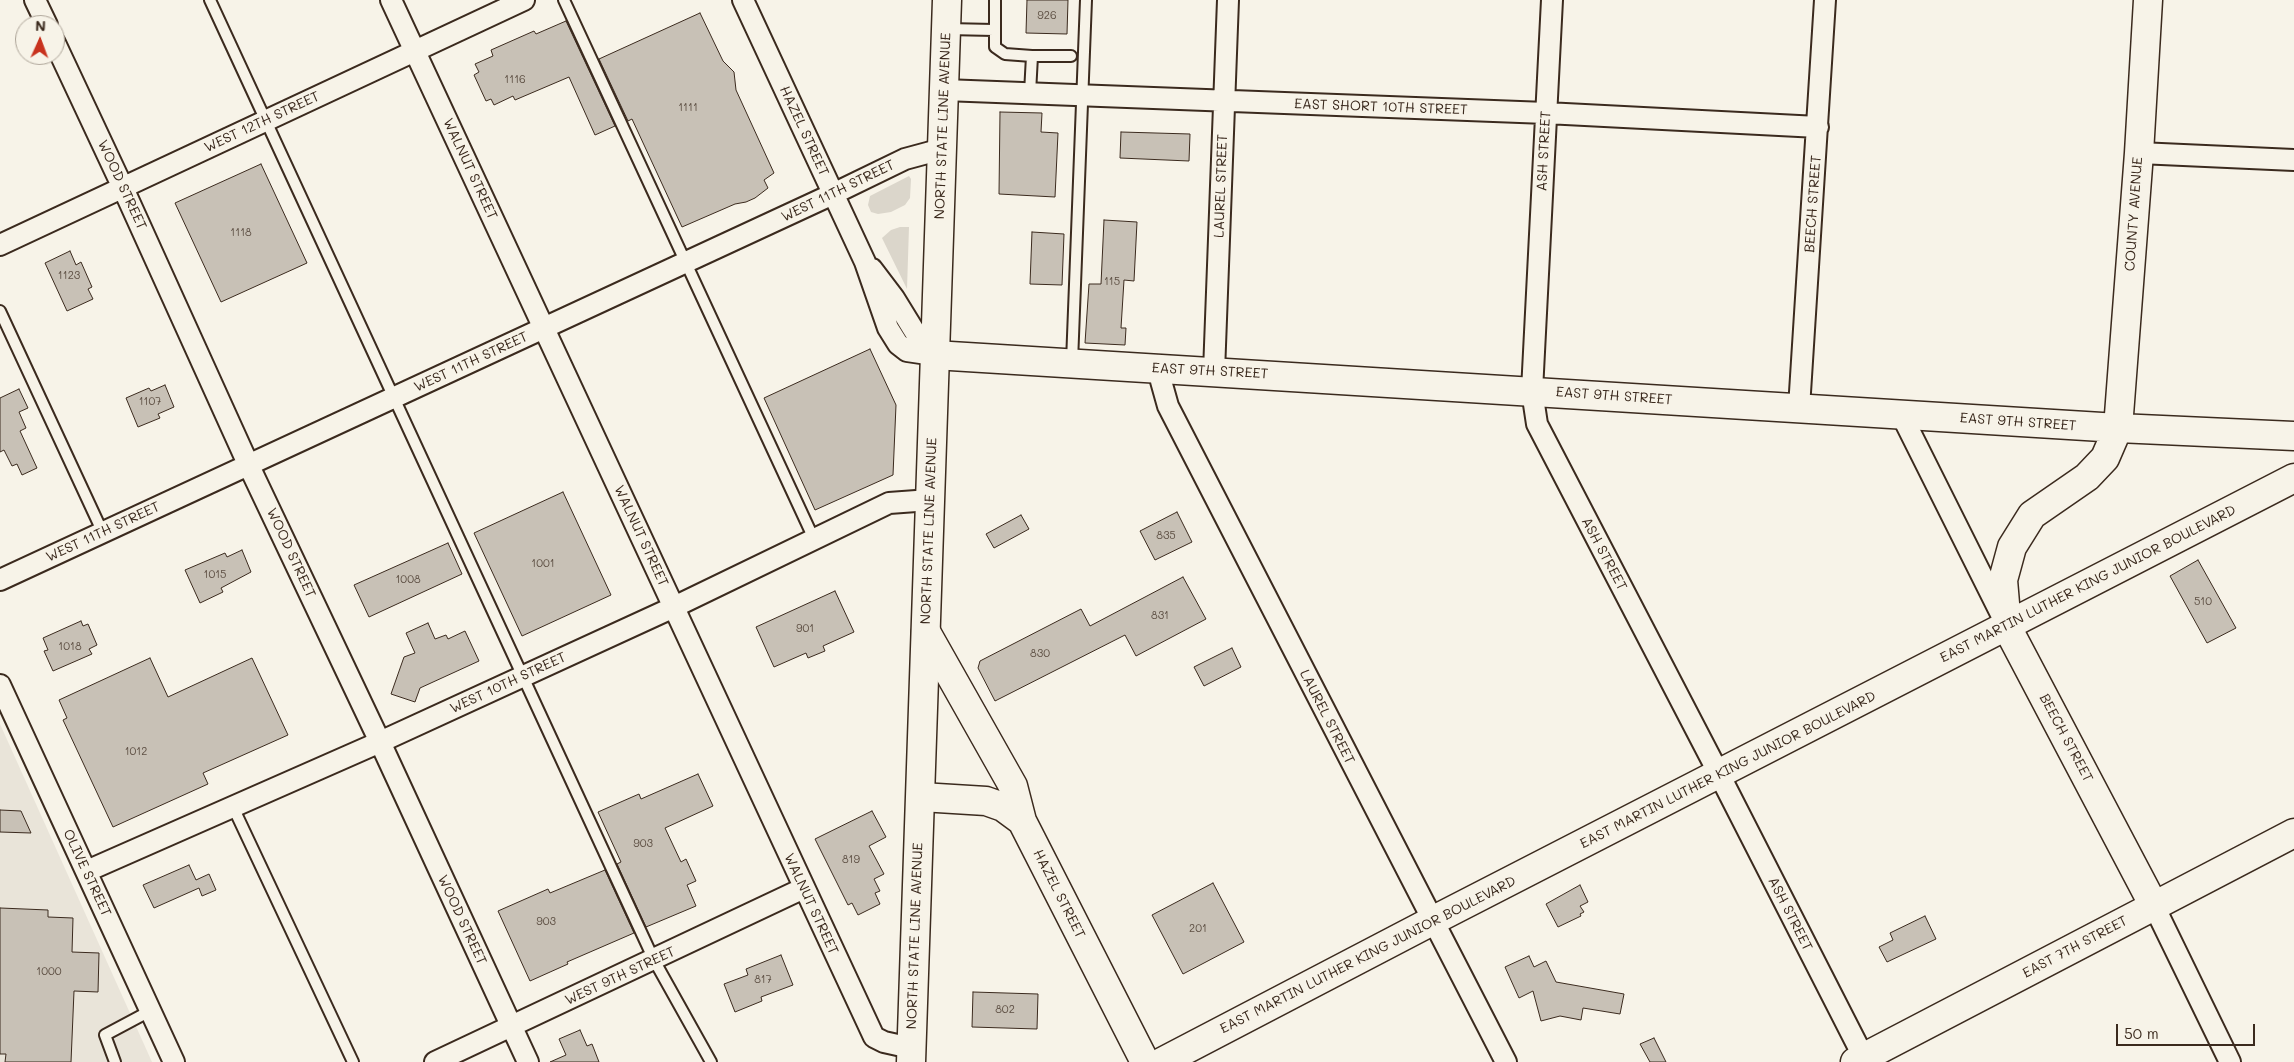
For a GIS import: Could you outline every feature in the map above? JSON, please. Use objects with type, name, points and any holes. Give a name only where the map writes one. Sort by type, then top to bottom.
[{"type":"main road","name":"NORTH STATE LINE AVENUE","points":[[911,1055],[947,0]]},
{"type":"main road","name":"COUNTY AVENUE","points":[[2007,626],[2003,580],[2012,547],[2032,515],[2087,477],[2105,458],[2118,428],[2139,153],[2148,0]]},
{"type":"main road","name":"EAST 9TH STREET","points":[[934,355],[2118,428],[2294,436]]},
{"type":"main road","name":"EAST MARTIN LUTHER KING JUNIOR BOULEVARD","points":[[1162,1062],[1432,921],[2294,478]]},
{"type":"main road","name":"BEECH STREET","points":[[2007,626],[2154,906]]},
{"type":"main road","points":[[926,632],[1013,786],[1022,821]]},
{"type":"main road","name":"HAZEL STREET","points":[[920,797],[986,801],[1003,807],[1022,821],[1145,1062]]},
{"type":"main road","name":"EAST 7TH STREET","points":[[1862,1061],[2294,832]]},
{"type":"street","points":[[35,0],[42,15]]},
{"type":"street","name":"WALNUT STREET","points":[[391,0],[545,327],[874,1037],[911,1055]]},
{"type":"street","name":"WEST 12TH STREET","points":[[0,245],[524,0]]},
{"type":"street","name":"HAZEL STREET","points":[[743,0],[865,262],[883,314],[898,344],[912,352],[934,355]]},
{"type":"street","name":"LAUREL STREET","points":[[1214,372],[1228,0]]},
{"type":"street","name":"ASH STREET","points":[[1552,0],[1532,391],[1534,412],[1540,432],[1719,774],[1862,1061]]},
{"type":"street","name":"BEECH STREET","points":[[1799,408],[1825,0]]},
{"type":"street","name":"WOOD STREET","points":[[65,64],[249,466],[380,742],[528,1062]]},
{"type":"street","name":"EAST SHORT 10TH STREET","points":[[944,90],[1546,113],[1818,127]]},
{"type":"street","name":"WEST 11TH STREET","points":[[0,580],[249,466],[905,159],[942,149]]},
{"type":"street","points":[[2139,153],[2294,160]]},
{"type":"street","name":"LAUREL STREET","points":[[1161,369],[1162,387],[1168,406],[1506,1062]]},
{"type":"street","name":"BEECH STREET","points":[[1901,414],[2007,626]]},
{"type":"street","name":"WEST 10TH STREET","points":[[87,871],[380,742],[674,607],[889,503],[930,500]]},
{"type":"street","name":"OLIVE STREET","points":[[0,685],[174,1062]]},
{"type":"street","name":"WEST 9TH STREET","points":[[435,1062],[804,888]]},
{"type":"street","name":"BEECH STREET","points":[[2154,906],[2230,1062]]},
{"type":"lane","points":[[210,0],[654,960],[711,1062]]},
{"type":"lane","points":[[564,0],[814,539]]},
{"type":"lane","points":[[995,0],[995,47],[999,52],[1032,56],[1071,56]]},
{"type":"lane","points":[[1072,363],[1086,0]]},
{"type":"lane","points":[[946,29],[994,30]]},
{"type":"lane","points":[[1030,93],[1032,56]]},
{"type":"lane","points":[[0,311],[103,533]]},
{"type":"lane","points":[[234,807],[353,1062]]},
{"type":"lane","points":[[115,1062],[105,1035],[150,1011]]},
{"type":"shaded area","points":[[909,176],[911,179],[910,198],[905,205],[891,212],[878,214],[871,212],[868,205],[870,196]]},
{"type":"shaded area","points":[[909,227],[907,289],[882,238],[891,230]]},
{"type":"shaded area","points":[[0,724],[152,1062],[0,1062]]},
{"type":"building","points":[[1027,0],[1068,0],[1067,34],[1026,33]]},
{"type":"building","points":[[700,13],[723,61],[734,72],[736,90],[774,173],[764,180],[768,188],[755,198],[735,204],[682,227],[632,119],[628,121],[599,59]]},
{"type":"building","points":[[566,21],[615,126],[595,135],[569,77],[515,100],[513,96],[494,105],[491,99],[486,101],[474,75],[479,72],[475,64],[493,56],[491,50],[534,31],[536,34]]},
{"type":"building","points":[[1000,112],[1042,113],[1041,132],[1058,133],[1055,197],[999,194]]},
{"type":"building","points":[[1121,132],[1190,134],[1189,161],[1120,158]]},
{"type":"building","points":[[261,164],[307,263],[221,302],[175,203]]},
{"type":"building","points":[[1104,220],[1137,222],[1134,281],[1124,280],[1121,328],[1126,328],[1125,345],[1085,343],[1089,284],[1101,284]]},
{"type":"building","points":[[1032,232],[1064,234],[1062,285],[1030,284]]},
{"type":"building","points":[[70,251],[76,265],[81,262],[92,287],[88,289],[93,299],[67,311],[45,263]]},
{"type":"building","points":[[870,349],[896,405],[893,475],[815,510],[764,398]]},
{"type":"building","points":[[165,385],[174,407],[158,414],[160,418],[138,427],[126,398],[149,388],[151,391]]},
{"type":"building","points":[[19,389],[28,408],[19,412],[26,428],[20,431],[37,468],[22,475],[17,464],[12,466],[4,450],[0,452],[0,398]]},
{"type":"building","points":[[563,492],[611,595],[522,636],[474,533]]},
{"type":"building","points":[[1177,512],[1192,542],[1155,560],[1140,531]]},
{"type":"building","points":[[1021,515],[1029,529],[994,548],[986,534]]},
{"type":"building","points":[[448,543],[462,574],[369,617],[354,585]]},
{"type":"building","points":[[242,550],[251,572],[221,588],[223,592],[200,603],[185,570],[225,553],[227,557]]},
{"type":"building","points":[[2198,560],[2236,628],[2207,643],[2170,576]]},
{"type":"building","points":[[1183,577],[1206,619],[1136,656],[1125,635],[995,701],[978,668],[980,661],[1081,609],[1090,626]]},
{"type":"building","points":[[835,591],[854,632],[823,646],[825,651],[808,658],[806,653],[774,667],[756,627]]},
{"type":"building","points":[[81,621],[83,626],[88,624],[97,645],[89,649],[92,654],[53,671],[44,651],[48,650],[43,638]]},
{"type":"building","points":[[428,623],[435,639],[446,635],[448,639],[465,631],[479,661],[420,688],[415,702],[391,694],[404,657],[415,653],[406,633]]},
{"type":"building","points":[[1232,648],[1241,667],[1204,686],[1194,667]]},
{"type":"building","points":[[150,658],[168,697],[252,658],[288,735],[203,773],[208,784],[113,827],[63,720],[67,718],[59,700]]},
{"type":"building","points":[[698,774],[713,806],[665,828],[681,862],[686,859],[696,881],[687,885],[696,906],[646,927],[617,864],[621,862],[598,812],[639,794],[641,799]]},
{"type":"building","points":[[0,810],[21,811],[31,833],[0,832]]},
{"type":"building","points":[[872,811],[886,837],[869,846],[884,874],[874,879],[880,891],[875,893],[880,904],[858,915],[852,903],[848,905],[815,839]]},
{"type":"building","points":[[189,865],[196,880],[209,874],[216,890],[202,896],[199,888],[154,908],[143,885]]},
{"type":"building","points":[[605,870],[634,933],[567,962],[568,964],[530,981],[498,911],[548,889],[550,893]]},
{"type":"building","points":[[1213,883],[1244,942],[1183,974],[1152,915]]},
{"type":"building","points":[[1580,885],[1588,902],[1580,906],[1584,912],[1580,914],[1581,916],[1558,927],[1546,904]]},
{"type":"building","points":[[0,908],[48,910],[48,917],[73,918],[72,952],[99,953],[98,992],[74,991],[71,1062],[5,1062],[6,1054],[0,1054]]},
{"type":"building","points":[[1925,916],[1936,939],[1887,962],[1879,947],[1893,940],[1890,933]]},
{"type":"building","points":[[781,955],[793,985],[761,997],[762,1001],[735,1012],[724,984],[748,975],[746,969]]},
{"type":"building","points":[[1529,956],[1534,967],[1546,961],[1556,982],[1624,994],[1620,1014],[1583,1008],[1581,1020],[1560,1016],[1541,1021],[1533,991],[1519,998],[1505,967]]},
{"type":"building","points":[[973,992],[1038,994],[1037,1029],[972,1027]]},
{"type":"building","points":[[580,1030],[587,1046],[592,1044],[599,1062],[550,1062],[566,1055],[559,1039]]},
{"type":"building","points":[[1654,1038],[1666,1062],[1650,1062],[1640,1044]]}]
